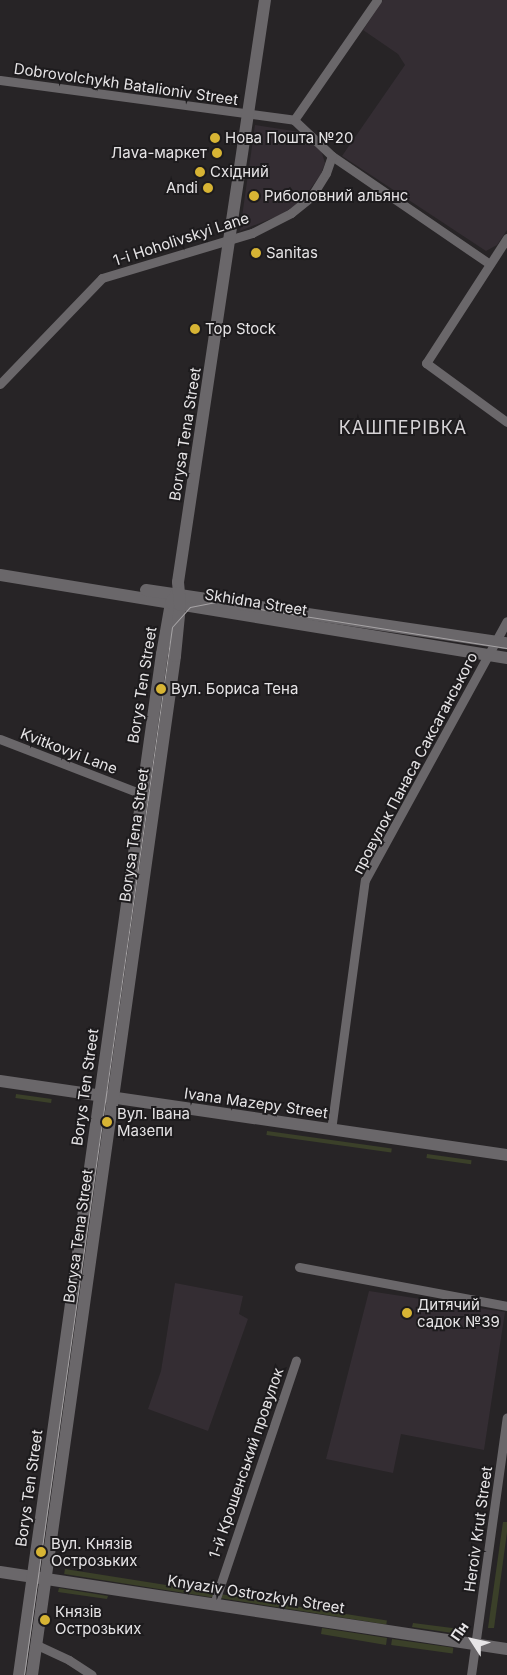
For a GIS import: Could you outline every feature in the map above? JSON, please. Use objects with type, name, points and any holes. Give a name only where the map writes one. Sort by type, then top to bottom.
[{"type":"street","name":"Borysa Tena Street","points":[[32,1675],[47,1579],[155,799],[176,601],[265,0]]},
{"type":"street","points":[[377,0],[294,120],[332,156],[490,264]]},
{"type":"street","name":"Dobrovolchykh Batalioniv Street","points":[[0,80],[294,120]]},
{"type":"street","name":"1-i Hoholivskyi Lane","points":[[0,384],[102,278],[230,240],[291,213],[311,197],[326,173],[332,156]]},
{"type":"street","points":[[507,238],[426,363],[507,422]]},
{"type":"street","name":"Skhidna Street","points":[[0,567],[176,601],[507,658]]},
{"type":"street","name":"Skhidna Street","points":[[0,576],[502,643]]},
{"type":"street","name":"Borys Ten Street","points":[[19,1675],[142,795],[176,601]]},
{"type":"street","name":"провулок Панаса Саксаганського","points":[[332,1130],[365,880],[489,655],[502,643],[507,622]]},
{"type":"street","name":"Kvitkovyi Lane","points":[[0,739],[155,799]]},
{"type":"street","name":"Ivana Mazepy Street","points":[[0,1081],[507,1155]]},
{"type":"street","points":[[299,1268],[507,1306]]},
{"type":"street","name":"1-й Крошенський провулок","points":[[214,1604],[296,1360]]},
{"type":"street","name":"Heroiv Krut Street","points":[[471,1675],[504,1457],[507,1417]]},
{"type":"street","name":"Knyaziv Ostrozkyh Street","points":[[0,1572],[507,1649]]},
{"type":"street","points":[[37,1645],[69,1660],[92,1675]]},
{"type":"shaded area","points":[[383,0],[507,0],[507,230],[497,245],[486,251],[342,156],[405,65],[398,54],[363,30]]},
{"type":"shaded area","points":[[255,125],[300,132],[321,150],[325,163],[321,174],[301,202],[280,215],[240,231]]},
{"type":"shaded area","points":[[175,1283],[243,1296],[239,1314],[248,1319],[208,1431],[148,1409],[161,1371]]},
{"type":"shaded area","points":[[369,1291],[505,1312],[484,1450],[401,1434],[393,1473],[326,1459]]},
{"type":"green space","points":[[16,1094],[52,1099],[51,1103],[15,1098]]},
{"type":"green space","points":[[267,1131],[392,1149],[391,1152],[266,1135]]},
{"type":"green space","points":[[427,1154],[472,1160],[471,1164],[426,1158]]},
{"type":"green space","points":[[503,1522],[507,1522],[507,1532],[494,1628],[488,1628]]},
{"type":"green space","points":[[65,1569],[215,1593],[214,1598],[64,1574]]},
{"type":"green space","points":[[59,1588],[108,1596],[107,1599],[58,1592]]},
{"type":"green space","points":[[220,1594],[387,1620],[386,1624],[219,1598]]},
{"type":"green space","points":[[413,1623],[460,1629],[459,1634],[412,1627]]},
{"type":"green space","points":[[322,1628],[387,1638],[386,1645],[321,1634]]},
{"type":"green space","points":[[392,1639],[453,1648],[453,1654],[391,1645]]},
{"type":"tram line","points":[[24,1675],[172,627],[190,607],[216,602],[507,648]]},
{"type":"place","name":"Нова Пошта №20","points":[[215,138]]},
{"type":"place","name":"Лаva-маркет","points":[[217,153]]},
{"type":"place","name":"Східний","points":[[200,172]]},
{"type":"place","name":"Andi","points":[[208,188]]},
{"type":"place","name":"Риболовний альянс","points":[[254,196]]},
{"type":"place","name":"Sanitas","points":[[256,253]]},
{"type":"place","name":"Top Stock","points":[[195,329]]},
{"type":"place","name":"Вул. Бориса Тена","points":[[161,689]]},
{"type":"place","name":"Вул. Івана Мазепи","points":[[107,1122]]},
{"type":"place","name":"Дитячий садок №39","points":[[407,1313]]},
{"type":"place","name":"Вул. Князів Острозьких","points":[[41,1552]]},
{"type":"place","name":"Князів Острозьких","points":[[45,1620]]},
{"type":"district","name":"КАШПЕРІВКА","points":[[403,428]]}]
